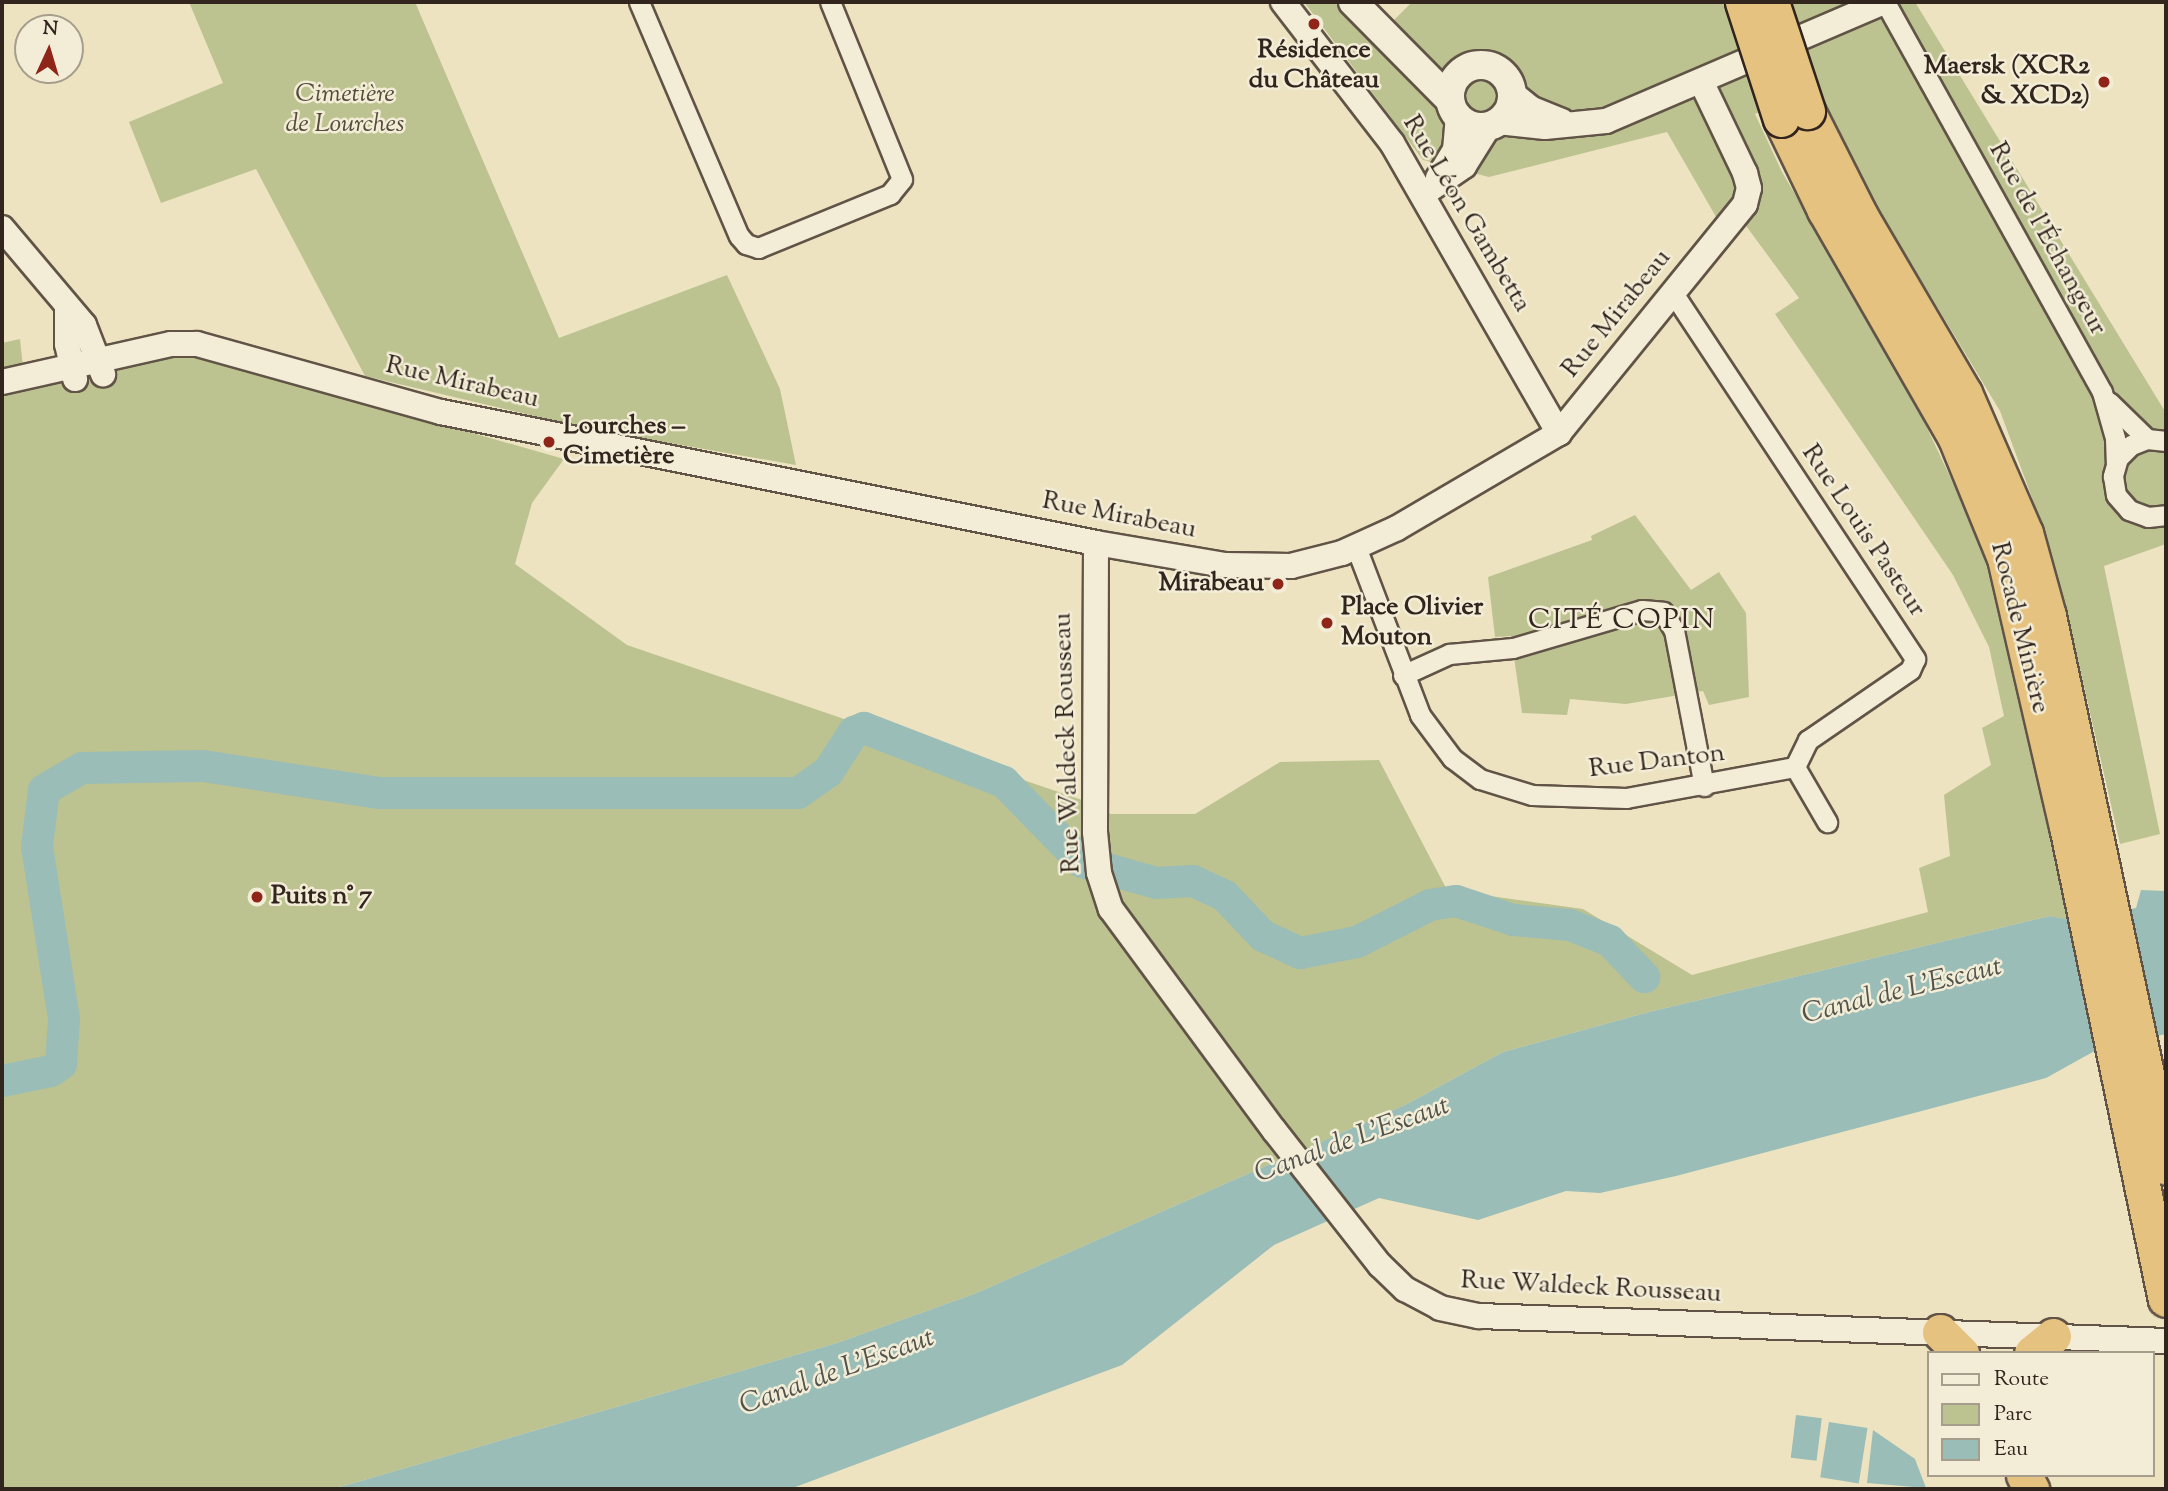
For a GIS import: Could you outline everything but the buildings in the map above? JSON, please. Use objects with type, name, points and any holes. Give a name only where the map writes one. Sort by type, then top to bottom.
[{"type":"highway","name":"Rocade Minière","points":[[1743,2],[1794,115],[1825,210],[1941,409],[1982,496],[2013,590],[2080,823],[2155,1157],[2165,1291]]},
{"type":"highway","name":"Rocade Minière","points":[[1771,2],[1794,115]]},
{"type":"main road","points":[[1353,2],[1470,125],[1494,124],[1510,107],[1513,93],[1498,69],[1483,64],[1468,67],[1428,59],[1388,37]]},
{"type":"main road","points":[[1454,109],[1453,81],[1468,67]]},
{"type":"street","points":[[639,2],[739,236],[746,244],[758,248],[890,194],[902,179],[830,2]]},
{"type":"street","name":"Rue Léon Gambetta","points":[[1283,2],[1386,135],[1423,194],[1559,433]]},
{"type":"street","points":[[1423,194],[1464,166],[1494,124],[1545,127],[1583,124],[1619,116],[1884,2]]},
{"type":"street","name":"Rue de l'Échangeur","points":[[1884,2],[2102,393],[2115,438],[2114,489],[2124,506],[2141,516],[2166,515]]},
{"type":"street","name":"Rue Mirabeau","points":[[74,374],[101,367],[195,354],[225,353],[440,412],[1096,543],[1264,568],[1303,564],[1356,547],[1476,485],[1559,433],[1740,211],[1749,188],[1701,81]]},
{"type":"street","points":[[1513,93],[1545,116],[1583,124]]},
{"type":"street","points":[[1423,194],[1453,157],[1454,109]]},
{"type":"street","points":[[2,228],[88,333],[101,367]]},
{"type":"street","name":"Rue Louis Pasteur","points":[[1674,293],[1915,659],[1913,668],[1808,740],[1795,767]]},
{"type":"street","points":[[67,307],[74,374]]},
{"type":"street","points":[[2,382],[74,374]]},
{"type":"street","points":[[2,399],[74,374]]},
{"type":"street","name":"Rue de l'Échangeur","points":[[2102,393],[2157,440]]},
{"type":"street","points":[[2116,463],[2126,448],[2157,440]]},
{"type":"street","name":"Rue Waldeck Rousseau","points":[[1096,543],[1096,846],[1102,885],[1128,937],[1274,1130],[1363,1243],[1405,1289],[1440,1308],[1466,1315],[1951,1342],[2043,1345],[2166,1341]]},
{"type":"street","name":"Rue Danton","points":[[1356,547],[1403,675],[1432,735],[1461,765],[1491,784],[1532,795],[1597,799],[1704,786],[1795,767]]},
{"type":"street","points":[[1403,675],[1450,654],[1513,648],[1642,610],[1663,612],[1674,630],[1704,786]]},
{"type":"street","points":[[1795,767],[1827,822]]},
{"type":"green space","name":"Cimetière de Lourches","points":[[189,2],[415,2],[559,338],[727,275],[780,389],[796,465],[589,429],[365,376],[256,169],[161,203],[129,122],[223,83]]},
{"type":"green space","points":[[1304,2],[1340,2],[1375,39],[1412,2],[1915,2],[2166,413],[2166,544],[2104,566],[2160,834],[2120,844],[2075,647],[2034,503],[2000,411],[1853,167],[1817,84],[1755,114],[1782,172],[1904,379],[1977,534],[2018,673],[2068,920],[2050,916],[1649,1012],[1503,1052],[1405,1105],[974,1294],[837,1343],[333,1489],[2,1489],[2,343],[20,339],[23,367],[139,346],[223,362],[564,459],[532,503],[515,564],[627,645],[1088,802],[1111,814],[1195,814],[1280,762],[1379,760],[1447,890],[1583,909],[1692,975],[1928,912],[1919,868],[1950,856],[1944,795],[1991,765],[1982,728],[2004,716],[1989,647],[1953,575],[1775,314],[1799,298],[1733,208],[1719,222],[1667,132],[1489,177],[1423,160]]},
{"type":"green space","points":[[1635,515],[1691,590],[1719,572],[1746,613],[1749,697],[1709,705],[1703,691],[1626,704],[1570,699],[1567,715],[1522,713],[1511,636],[1495,637],[1488,577],[1592,540],[1591,536]]},
{"type":"water","name":"Canal de L'Escaut","points":[[2141,890],[2166,891],[2166,1034],[2100,1048],[2046,1078],[1676,1176],[1600,1193],[1566,1191],[1478,1220],[1379,1198],[1274,1245],[1122,1365],[790,1489],[333,1489],[837,1343],[974,1294],[1405,1105],[1503,1052],[1649,1012],[2050,916],[2075,921],[2136,908]]},
{"type":"water","points":[[1796,1415],[1822,1418],[1817,1461],[1791,1458]]},
{"type":"water","points":[[1829,1422],[1868,1428],[1859,1483],[1820,1477]]},
{"type":"water","points":[[1873,1430],[1915,1459],[1926,1488],[1867,1483]]},
{"type":"waterway","points":[[2,1081],[51,1071],[61,1064],[64,1019],[37,846],[44,790],[82,768],[203,766],[380,793],[798,793],[828,772],[854,732],[864,728],[1004,782],[1082,862],[1156,883],[1193,881],[1225,896],[1263,936],[1300,953],[1357,942],[1430,905],[1456,901],[1513,920],[1570,925],[1610,941],[1644,977]]},
{"type":"place","name":"Résidence du Château","points":[[1314,24]]},
{"type":"place","name":"Maersk (XCR2 & XCD2)","points":[[2104,82]]},
{"type":"place","name":"Lourches – Cimetière","points":[[549,442]]},
{"type":"place","name":"Mirabeau","points":[[1278,584]]},
{"type":"place","name":"Place Olivier Mouton","points":[[1327,623]]},
{"type":"place","name":"Puits n° 7","points":[[257,897]]},
{"type":"district","name":"CITÉ COPIN","points":[[1622,621]]}]
